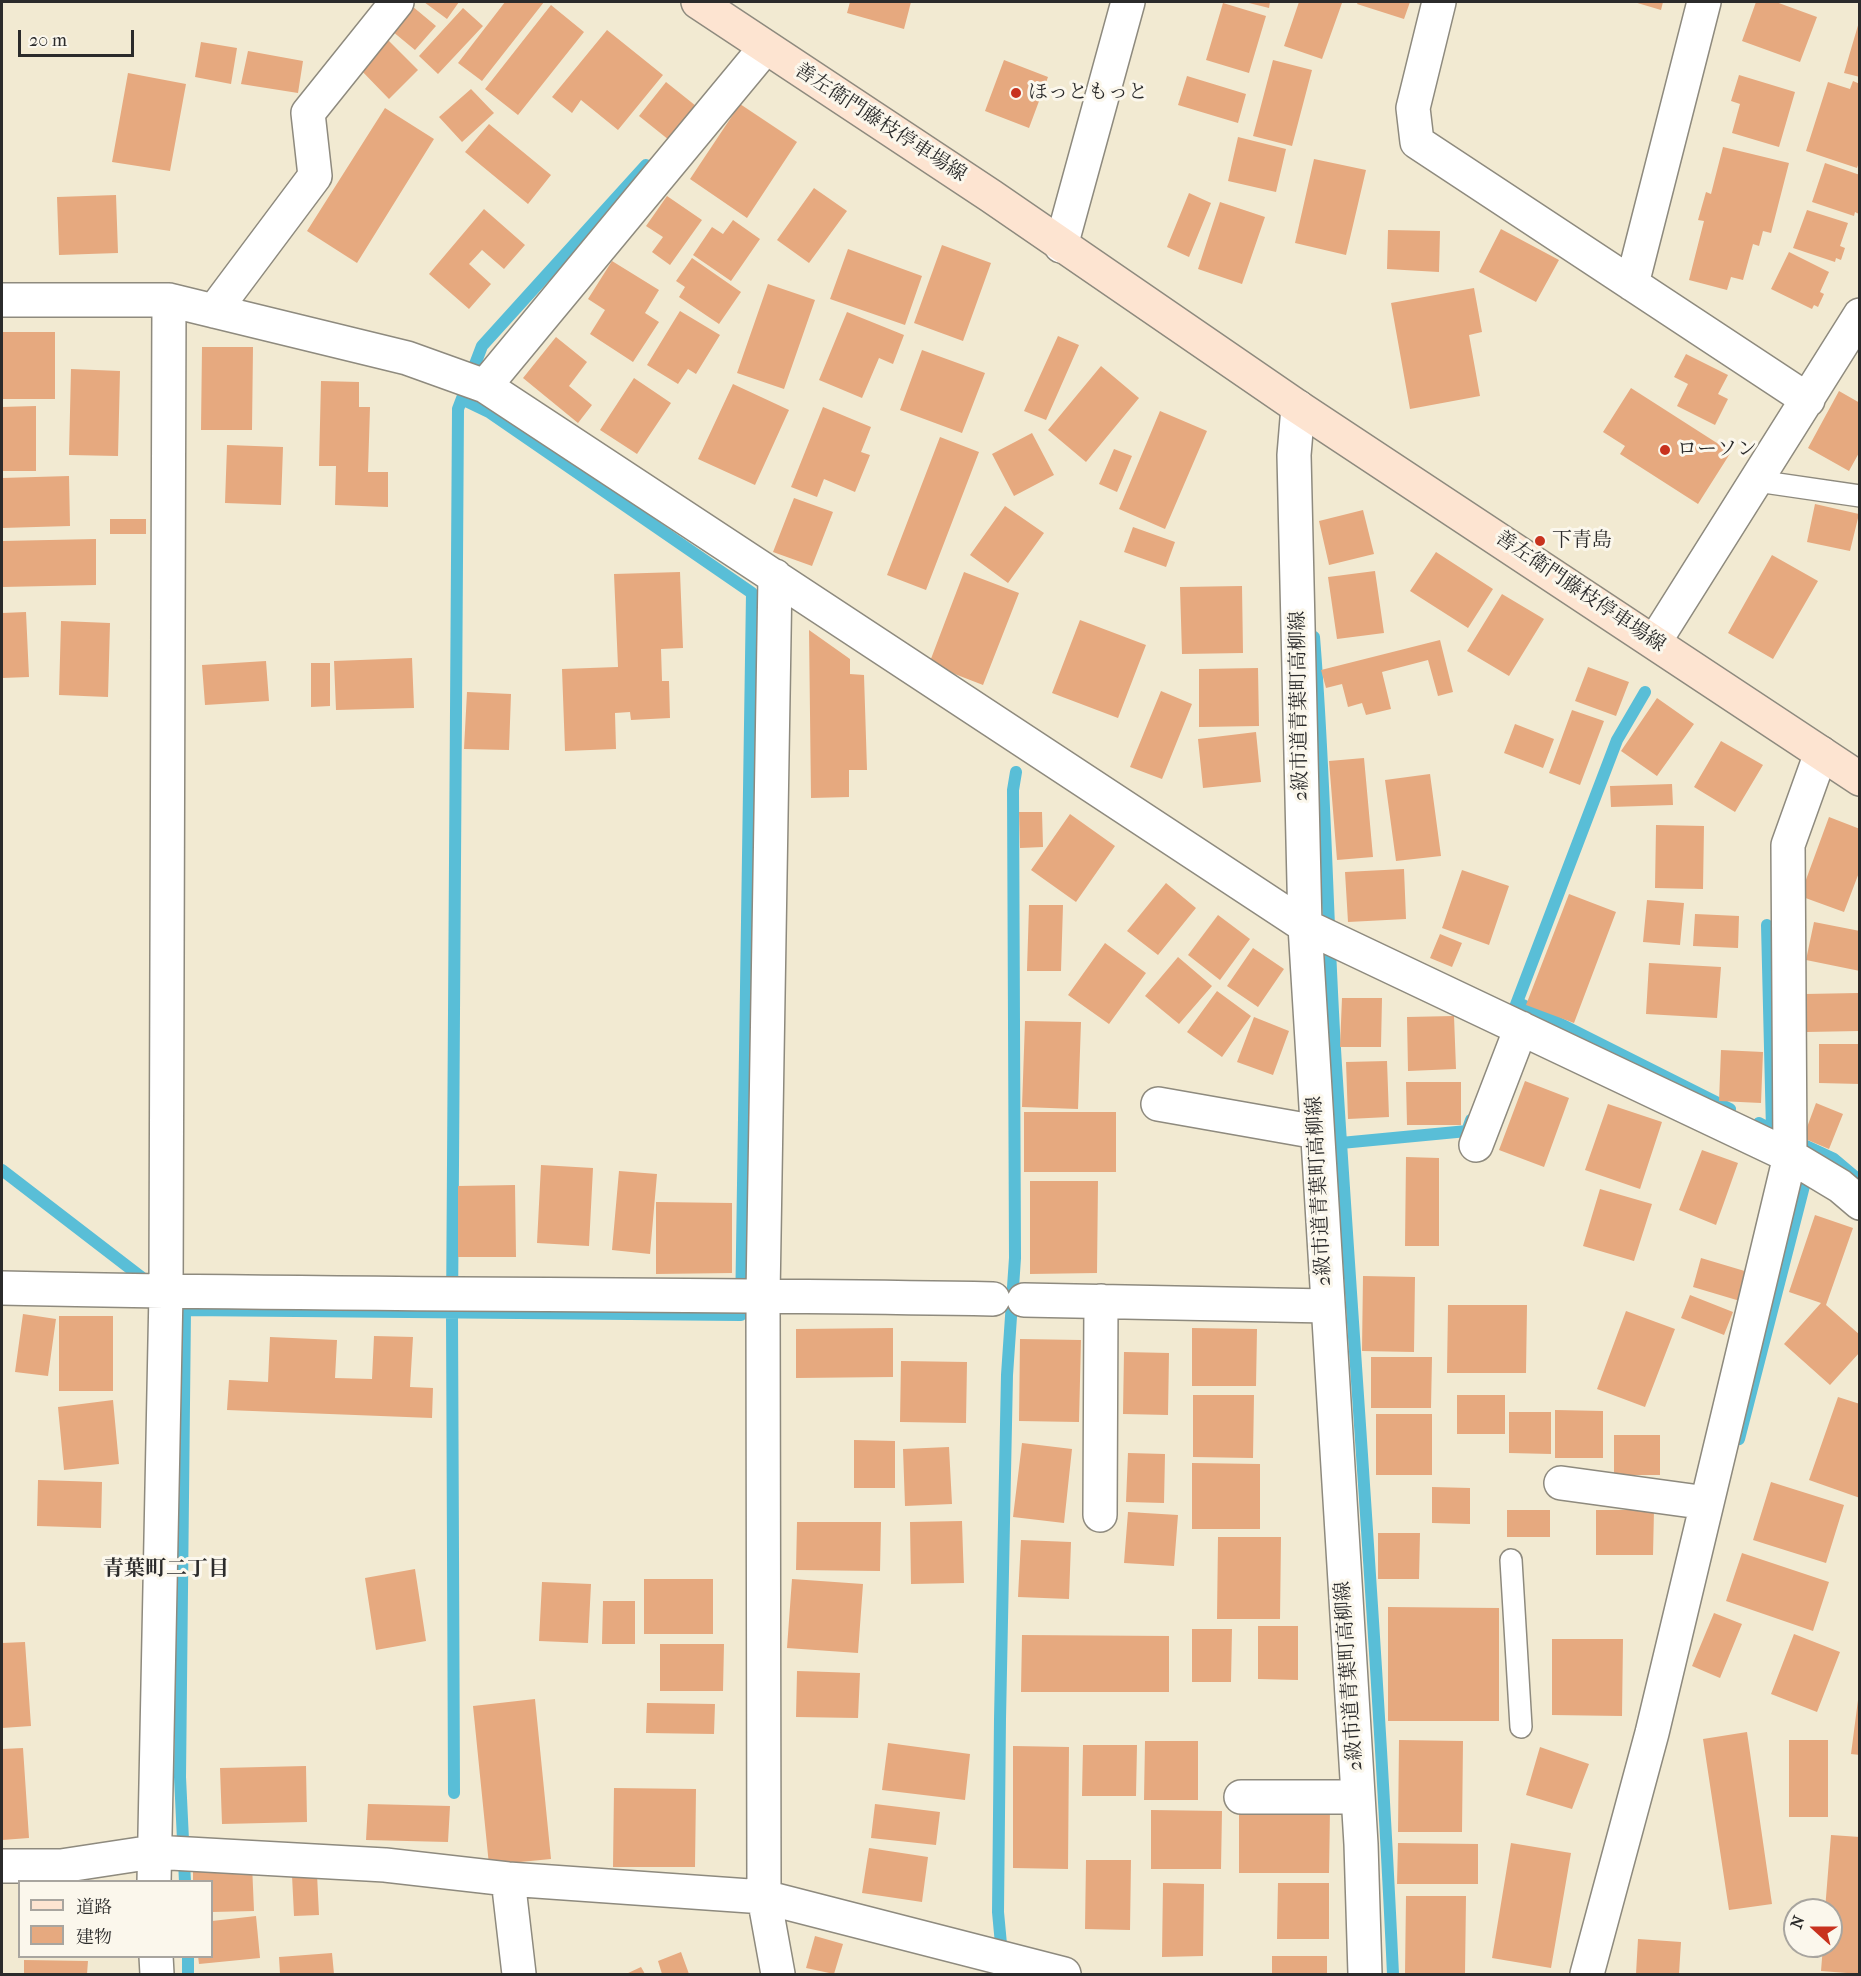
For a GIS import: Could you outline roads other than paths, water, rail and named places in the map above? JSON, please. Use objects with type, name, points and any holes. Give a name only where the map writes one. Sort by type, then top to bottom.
[{"type":"main road","name":"善左衛門藤枝停車場線","points":[[698,2],[991,196],[1060,246],[1298,407],[1655,641],[1860,779]]},
{"type":"street","points":[[214,311],[315,176],[308,113],[397,2]]},
{"type":"street","points":[[1060,246],[1128,2]]},
{"type":"street","points":[[1439,2],[1413,108],[1417,142],[1808,400]]},
{"type":"street","points":[[1632,284],[1704,2]]},
{"type":"street","points":[[485,386],[765,48]]},
{"type":"street","points":[[2,300],[169,300],[407,358],[485,386],[1305,926],[1790,1156],[1840,1186],[1860,1203]]},
{"type":"street","points":[[154,1867],[166,1292],[169,300]]},
{"type":"street","points":[[1655,641],[1860,315]]},
{"type":"street","name":"2級市道青葉町高柳線","points":[[1298,407],[1294,454],[1305,926],[1358,1797],[1365,1974]]},
{"type":"street","points":[[775,576],[763,1295],[764,1897],[778,1974]]},
{"type":"street","points":[[1587,1974],[1652,1733],[1790,1156],[1788,845],[1821,753]]},
{"type":"street","points":[[1476,1145],[1521,1028]]},
{"type":"street","points":[[1158,1104],[1317,1132]]},
{"type":"street","points":[[2,1288],[166,1292],[763,1295],[1327,1306]]},
{"type":"street","points":[[1100,1515],[1101,1301]]},
{"type":"street","points":[[1561,1483],[1707,1503]]},
{"type":"street","points":[[1241,1797],[1358,1797]]},
{"type":"street","points":[[2,1866],[385,1865],[508,1879],[764,1897],[1064,1974]]},
{"type":"street","points":[[508,1879],[519,1974]]},
{"type":"street","points":[[156,1958],[157,1974]]},
{"type":"lane","points":[[1757,481],[1860,496]]},
{"type":"lane","points":[[1511,1560],[1521,1727]]},
{"type":"waterway","points":[[454,1793],[452,1314],[458,409],[482,346],[646,165]]},
{"type":"waterway","points":[[185,1310],[741,1315],[752,593],[489,412],[462,399]]},
{"type":"waterway","points":[[1314,637],[1334,1026],[1374,1639],[1393,1974]]},
{"type":"waterway","points":[[1509,1023],[1617,740],[1645,692]]},
{"type":"waterway","points":[[1002,1955],[998,1912],[1000,1719],[1007,1375],[1015,1258],[1013,790],[1016,772]]},
{"type":"waterway","points":[[1759,1123],[1772,1130],[1767,925]]},
{"type":"waterway","points":[[1517,1002],[1730,1109]]},
{"type":"waterway","points":[[1341,1143],[1467,1131],[1471,1120]]},
{"type":"waterway","points":[[1806,1146],[1834,1159],[1860,1181]]},
{"type":"waterway","points":[[2,1170],[149,1283]]},
{"type":"waterway","points":[[1739,1439],[1804,1186]]},
{"type":"waterway","points":[[180,1306],[185,1310],[180,1777],[185,1880]]},
{"type":"waterway","points":[[188,1958],[188,1974]]},
{"type":"place","name":"ほっともっと","points":[[1016,93]]},
{"type":"place","name":"ローソン","points":[[1665,450]]},
{"type":"place","name":"下青島","points":[[1540,541]]},
{"type":"district","name":"青葉町二丁目","points":[[166,1570]]}]
